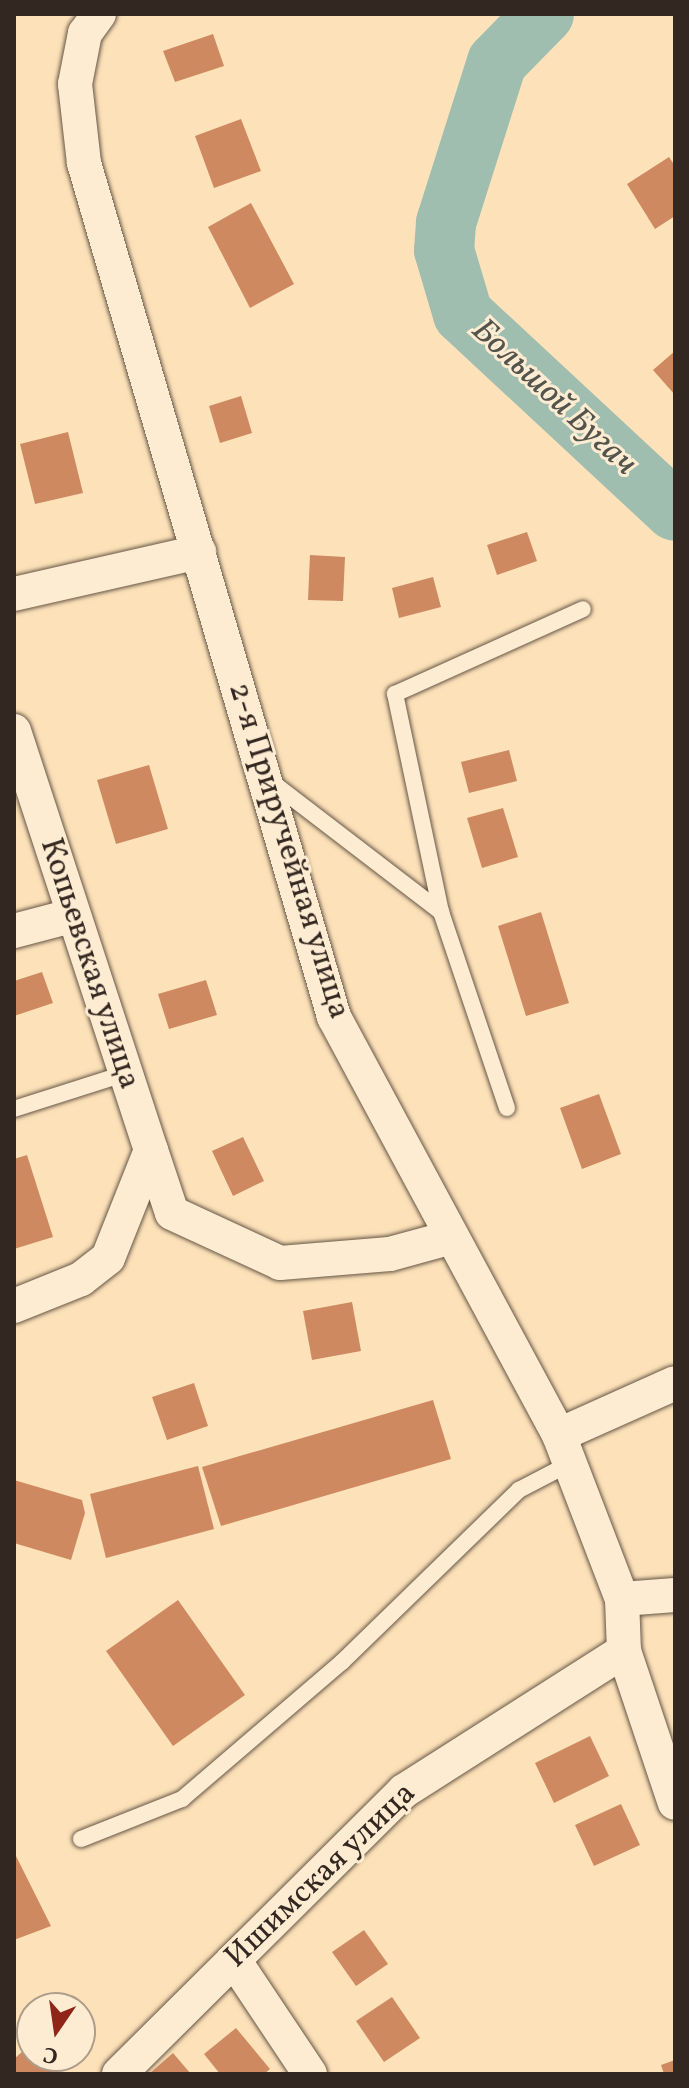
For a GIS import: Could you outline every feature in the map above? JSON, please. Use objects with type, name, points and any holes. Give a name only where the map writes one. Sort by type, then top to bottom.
[{"type":"street","name":"2-я Приручейная улица","points":[[99,14],[85,33],[75,84],[84,163],[334,1017],[564,1449],[622,1599],[624,1651],[675,1803]]},
{"type":"street","points":[[14,594],[199,552]]},
{"type":"street","name":"Копьевская улица","points":[[14,731],[71,916],[172,1213],[280,1263],[390,1254],[452,1237]]},
{"type":"street","points":[[14,931],[71,916]]},
{"type":"street","points":[[14,1306],[81,1279],[108,1258],[151,1150]]},
{"type":"street","points":[[564,1449],[675,1383]]},
{"type":"street","points":[[622,1599],[675,1595]]},
{"type":"street","name":"Ишимская улица","points":[[119,2074],[404,1791],[624,1651]]},
{"type":"street","points":[[234,1960],[310,2074]]},
{"type":"lane","points":[[507,1108],[441,912],[395,694],[583,609]]},
{"type":"lane","points":[[264,777],[441,912]]},
{"type":"lane","points":[[14,1109],[124,1074]]},
{"type":"lane","points":[[81,1839],[182,1799],[342,1662],[564,1449]]},
{"type":"building","points":[[213,34],[224,66],[175,82],[163,51]]},
{"type":"building","points":[[241,119],[261,171],[214,188],[195,136]]},
{"type":"building","points":[[669,157],[675,166],[675,216],[655,229],[627,184]]},
{"type":"building","points":[[251,203],[294,284],[250,308],[208,227]]},
{"type":"building","points":[[675,351],[675,395],[653,370]]},
{"type":"building","points":[[241,396],[252,433],[220,443],[209,406]]},
{"type":"building","points":[[68,432],[83,493],[35,504],[20,444]]},
{"type":"building","points":[[527,532],[537,561],[497,575],[487,545]]},
{"type":"building","points":[[310,555],[345,557],[343,601],[308,600]]},
{"type":"building","points":[[433,577],[441,607],[399,618],[392,588]]},
{"type":"building","points":[[509,750],[517,781],[469,793],[461,762]]},
{"type":"building","points":[[149,765],[168,829],[116,844],[97,780]]},
{"type":"building","points":[[503,808],[518,857],[482,868],[467,818]]},
{"type":"building","points":[[541,912],[569,1003],[526,1016],[498,926]]},
{"type":"building","points":[[42,972],[53,1003],[14,1016],[14,981]]},
{"type":"building","points":[[206,980],[217,1015],[169,1029],[158,994]]},
{"type":"building","points":[[599,1094],[621,1154],[582,1169],[560,1108]]},
{"type":"building","points":[[243,1137],[264,1181],[233,1196],[212,1151]]},
{"type":"building","points":[[27,1155],[53,1237],[14,1249],[14,1159]]},
{"type":"building","points":[[352,1302],[361,1351],[312,1360],[303,1311]]},
{"type":"building","points":[[194,1383],[208,1426],[167,1440],[152,1397]]},
{"type":"building","points":[[433,1400],[451,1459],[221,1526],[202,1467]]},
{"type":"building","points":[[198,1466],[214,1529],[106,1558],[90,1494]]},
{"type":"building","points":[[14,1480],[82,1500],[85,1513],[71,1560],[14,1543]]},
{"type":"building","points":[[178,1600],[245,1695],[173,1746],[106,1651]]},
{"type":"building","points":[[590,1736],[609,1776],[554,1803],[535,1763]]},
{"type":"building","points":[[621,1804],[640,1845],[594,1866],[575,1825]]},
{"type":"building","points":[[14,1852],[51,1926],[14,1940]]},
{"type":"building","points":[[364,1930],[388,1964],[356,1986],[332,1952]]},
{"type":"building","points":[[392,1997],[420,2038],[384,2062],[356,2021]]},
{"type":"building","points":[[236,2028],[270,2069],[264,2074],[220,2074],[204,2054]]},
{"type":"building","points":[[173,2053],[191,2074],[149,2074]]},
{"type":"building","points":[[16,2057],[16,2072],[56,2074],[14,2074]]},
{"type":"building","points":[[675,2060],[675,2074],[664,2074],[661,2065]]},
{"type":"waterway","name":"Большой Бугач","points":[[544,14],[497,62],[446,223],[444,250],[463,314],[675,511]]}]
